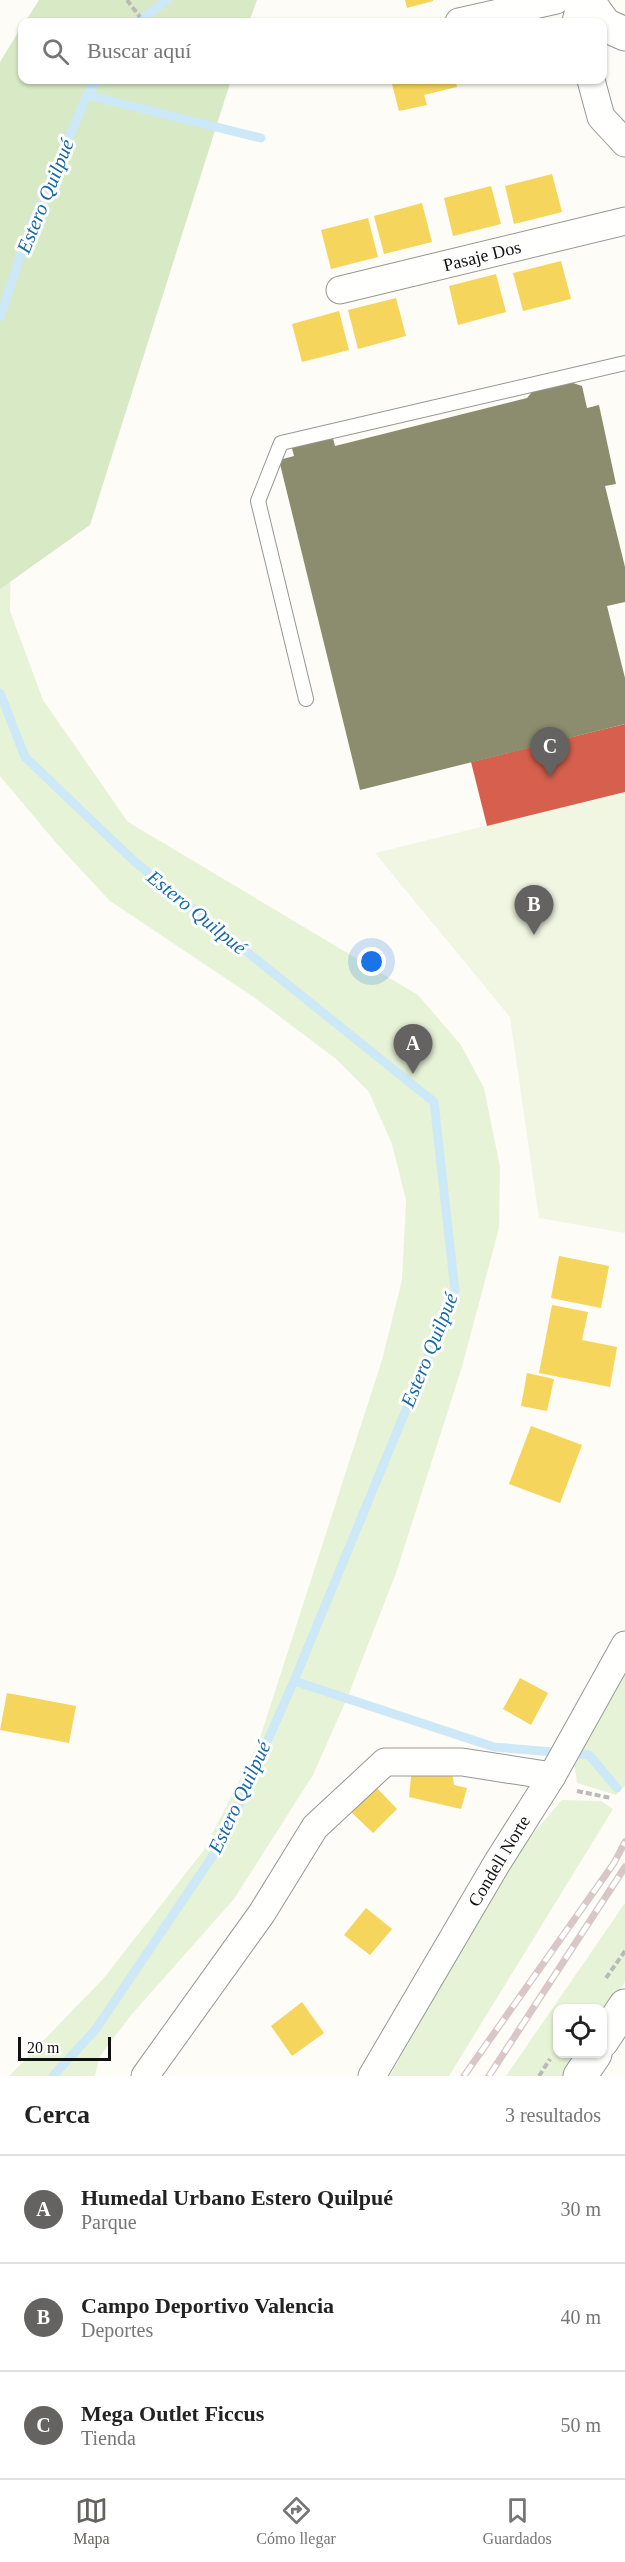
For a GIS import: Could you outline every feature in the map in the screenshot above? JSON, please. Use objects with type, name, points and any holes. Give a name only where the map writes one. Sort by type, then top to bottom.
[{"type":"street","points":[[477,18],[556,0]]},
{"type":"street","points":[[577,18],[581,0]]},
{"type":"street","points":[[587,0],[600,18]]},
{"type":"street","points":[[607,26],[625,34]]},
{"type":"street","points":[[592,84],[601,117],[625,143]]},
{"type":"street","name":"Pasaje Dos","points":[[340,290],[625,221]]},
{"type":"street","name":"Condell Norte","points":[[372,2076],[497,1863],[552,1776],[625,1645]]},
{"type":"street","points":[[145,2076],[262,1914],[315,1827],[385,1761],[462,1762],[552,1776]]},
{"type":"street","points":[[607,2035],[625,2006]]},
{"type":"street","points":[[580,2076],[592,2058]]},
{"type":"lane","points":[[306,699],[258,501],[280,443],[625,363]]},
{"type":"path","points":[[127,0],[140,17]]},
{"type":"path","points":[[539,2076],[551,2057]]},
{"type":"green space","points":[[39,0],[257,0],[250,18],[28,18]]},
{"type":"green space","points":[[18,33],[18,84],[230,84],[90,525],[0,589],[0,62]]},
{"type":"green space","points":[[0,208],[12,466],[10,611],[43,700],[128,822],[418,995],[461,1045],[484,1088],[500,1167],[499,1228],[462,1367],[396,1573],[348,1696],[313,1775],[234,1899],[132,2014],[100,2056],[95,2076],[9,2076],[103,1979],[204,1850],[258,1744],[382,1360],[402,1280],[406,1200],[392,1144],[369,1092],[336,1059],[255,998],[110,901],[57,844],[0,776]]},
{"type":"green space","points":[[625,792],[625,1233],[539,1218],[510,1017],[375,853]]},
{"type":"green space","points":[[625,1665],[625,1786],[616,1795],[577,1783],[574,1761]]},
{"type":"green space","points":[[562,1800],[601,1801],[613,1809],[449,2076],[390,2076],[510,1860]]},
{"type":"green space","points":[[625,1903],[625,1982],[607,2010],[607,2004],[556,2004]]},
{"type":"green space","points":[[553,2008],[553,2058],[575,2058],[563,2076],[506,2076]]},
{"type":"building: Viviendas","points":[[405,0],[433,0],[433,1],[407,8]]},
{"type":"building: Viviendas","points":[[392,84],[456,84],[457,87],[424,95],[427,105],[399,111]]},
{"type":"building: Viviendas","points":[[552,174],[562,212],[514,224],[505,186]]},
{"type":"building: Viviendas","points":[[491,186],[501,224],[453,236],[444,198]]},
{"type":"building: Viviendas","points":[[422,203],[432,242],[384,254],[374,216]]},
{"type":"building: Viviendas","points":[[368,218],[378,257],[331,269],[321,230]]},
{"type":"building: Viviendas","points":[[561,261],[571,299],[523,311],[513,273]]},
{"type":"building: Viviendas","points":[[496,274],[506,312],[458,325],[449,286]]},
{"type":"building: Viviendas","points":[[396,298],[406,336],[358,349],[348,310]]},
{"type":"building: Viviendas","points":[[339,311],[349,350],[302,362],[292,324]]},
{"type":"building: Viviendas","points":[[559,1256],[609,1266],[601,1308],[551,1298]]},
{"type":"building: Viviendas","points":[[552,1305],[588,1312],[582,1340],[617,1347],[610,1387],[539,1373]]},
{"type":"building: Viviendas","points":[[527,1373],[554,1379],[547,1411],[521,1406]]},
{"type":"building: Viviendas","points":[[531,1426],[582,1445],[560,1503],[509,1484]]},
{"type":"building: Viviendas","points":[[520,1678],[548,1693],[531,1725],[503,1709]]},
{"type":"building: Viviendas","points":[[7,1693],[76,1706],[69,1743],[0,1730]]},
{"type":"building: Viviendas","points":[[412,1768],[452,1772],[454,1785],[467,1788],[461,1809],[409,1797]]},
{"type":"building: Viviendas","points":[[373,1784],[397,1809],[373,1833],[348,1809]]},
{"type":"building: Viviendas","points":[[366,1908],[392,1929],[370,1955],[344,1935]]},
{"type":"building: Viviendas","points":[[302,2002],[324,2033],[292,2056],[271,2026]]},
{"type":"building: Comercios","points":[[625,724],[625,792],[487,826],[471,762]]},
{"type":"building: Industria","points":[[567,381],[582,386],[587,408],[599,405],[616,484],[605,486],[625,567],[625,602],[607,606],[625,678],[625,724],[360,790],[279,460],[294,456],[289,437],[330,427],[335,446],[527,398],[536,387]]},
{"type":"waterway","name":"Estero Quilpué","points":[[142,18],[167,0]]},
{"type":"waterway","name":"Estero Quilpué","points":[[0,317],[25,241],[87,95],[95,84]]},
{"type":"waterway","points":[[87,95],[261,138]]},
{"type":"waterway","name":"Estero Quilpué","points":[[0,693],[25,757],[134,861],[434,1102],[455,1291],[294,1681],[224,1839],[96,2029],[53,2076]]},
{"type":"waterway","points":[[294,1681],[494,1747],[589,1755],[617,1788]]},
{"type":"railway","points":[[464,2076],[614,1863],[625,1842]]},
{"type":"railway","points":[[489,2076],[625,1867]]},
{"type":"place","name":"Mega Outlet Ficcus","points":[[550,777]]},
{"type":"place","name":"Campo Deportivo Valencia","points":[[534,935]]},
{"type":"place","name":"Humedal Urbano Estero Quilpué","points":[[413,1074]]}]
